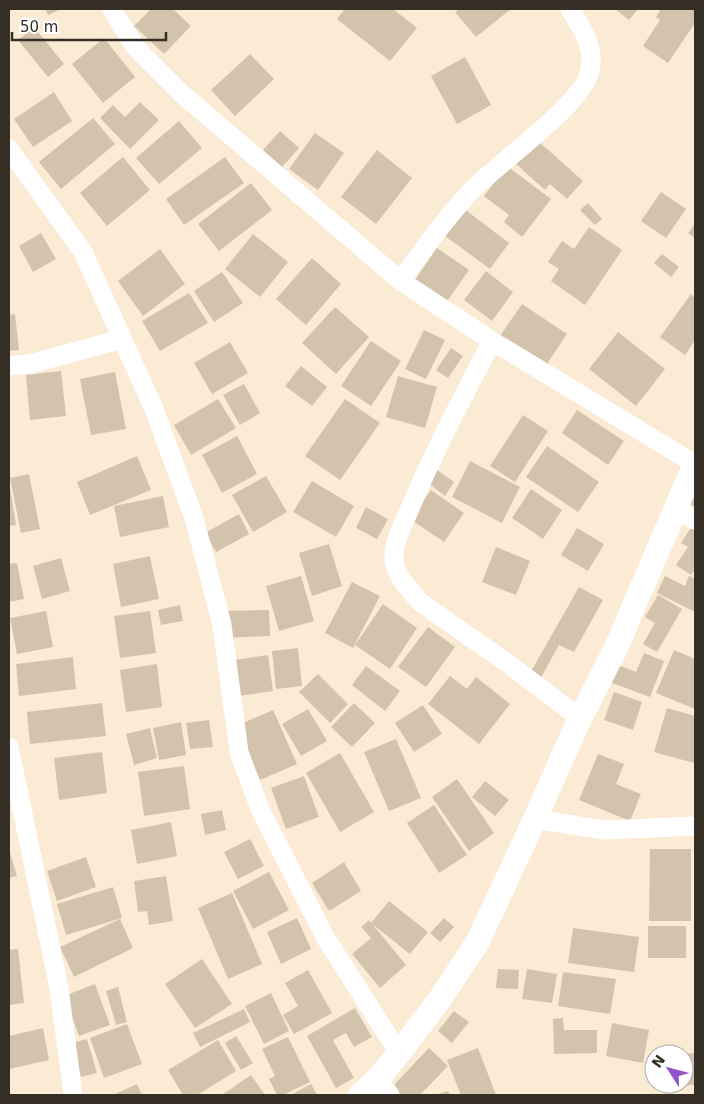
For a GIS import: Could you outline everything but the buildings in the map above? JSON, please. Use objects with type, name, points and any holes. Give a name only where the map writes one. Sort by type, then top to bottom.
[{"type":"street","points":[[112,9],[136,47],[183,95],[401,281],[492,341],[695,464],[616,650],[580,718],[536,819],[476,943],[440,999],[399,1053],[384,1087],[360,1095]]},
{"type":"street","points":[[401,281],[436,232],[473,190],[578,95],[590,72],[590,44],[570,9]]},
{"type":"street","points":[[9,149],[82,252],[154,409],[193,515],[222,625],[239,752],[260,809],[325,937],[399,1053]]},
{"type":"street","points":[[9,366],[30,364],[122,339]]},
{"type":"street","points":[[492,341],[419,486],[394,550],[394,563],[409,589],[420,602],[510,664],[580,718]]},
{"type":"street","points":[[675,508],[695,520]]},
{"type":"street","points":[[9,747],[58,979],[73,1095]]},
{"type":"street","points":[[536,819],[604,830],[695,826]]}]
